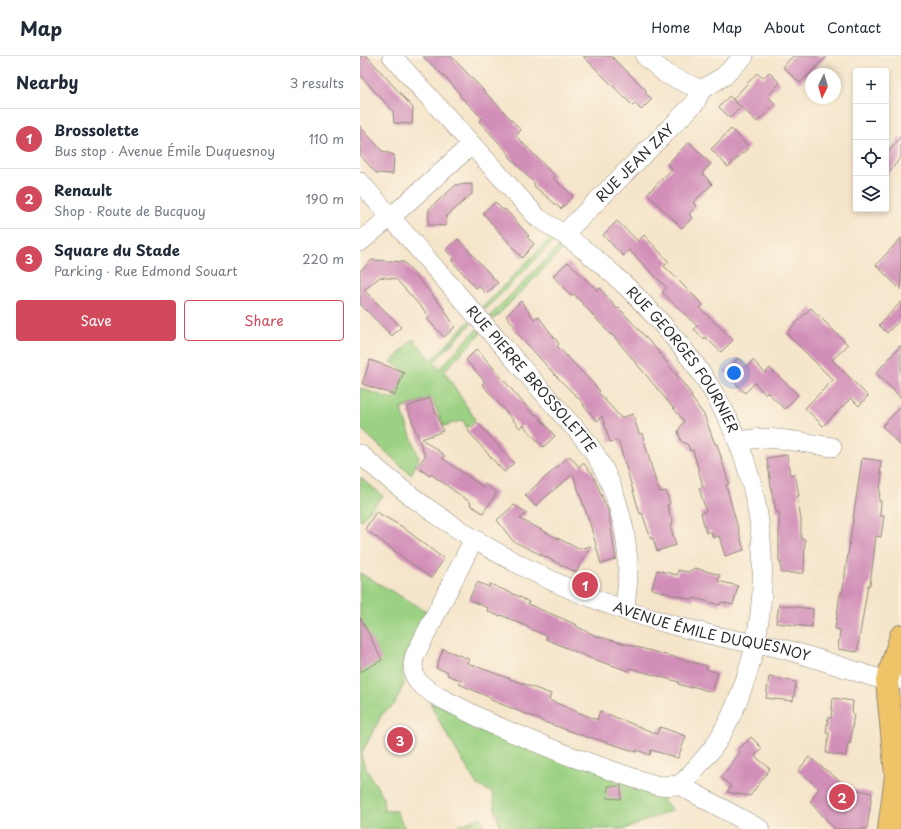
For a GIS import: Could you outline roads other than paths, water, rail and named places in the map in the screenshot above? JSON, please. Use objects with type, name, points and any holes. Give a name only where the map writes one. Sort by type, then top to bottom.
[{"type":"main road","points":[[899,775],[894,680],[901,636]]},
{"type":"main road","points":[[889,829],[899,775],[901,731]]},
{"type":"street","name":"RUE GEORGES FOURNIER","points":[[392,56],[538,218],[565,233],[613,274],[649,309],[698,367],[719,401],[739,442],[755,498],[761,542],[762,596],[756,644],[733,711],[720,739],[701,763],[679,785]]},
{"type":"street","points":[[645,56],[666,74],[700,90],[724,76],[744,56]]},
{"type":"street","name":"RUE JEAN ZAY","points":[[565,233],[695,103],[700,90]]},
{"type":"street","points":[[360,242],[391,217],[471,145]]},
{"type":"street","name":"RUE PIERRE BROSSOLETTE","points":[[360,182],[568,421],[582,434],[591,448],[612,490],[622,518],[628,549],[627,593],[624,609]]},
{"type":"street","points":[[739,442],[749,439],[767,439],[832,447]]},
{"type":"street","name":"AVENUE ÉMILE DUQUESNOY","points":[[360,454],[424,506],[474,539],[520,566],[541,576],[624,609],[662,622],[756,644],[782,648],[894,680]]},
{"type":"street","points":[[474,539],[415,655],[413,664],[414,674],[418,682],[433,694],[494,725],[567,755],[659,786],[679,785],[760,829]]},
{"type":"street","points":[[894,680],[899,695],[901,717]]},
{"type":"place","name":"Brossolette","points":[[585,585]]},
{"type":"place","name":"Square du Stade","points":[[400,740]]},
{"type":"place","name":"Renault","points":[[842,797]]}]
